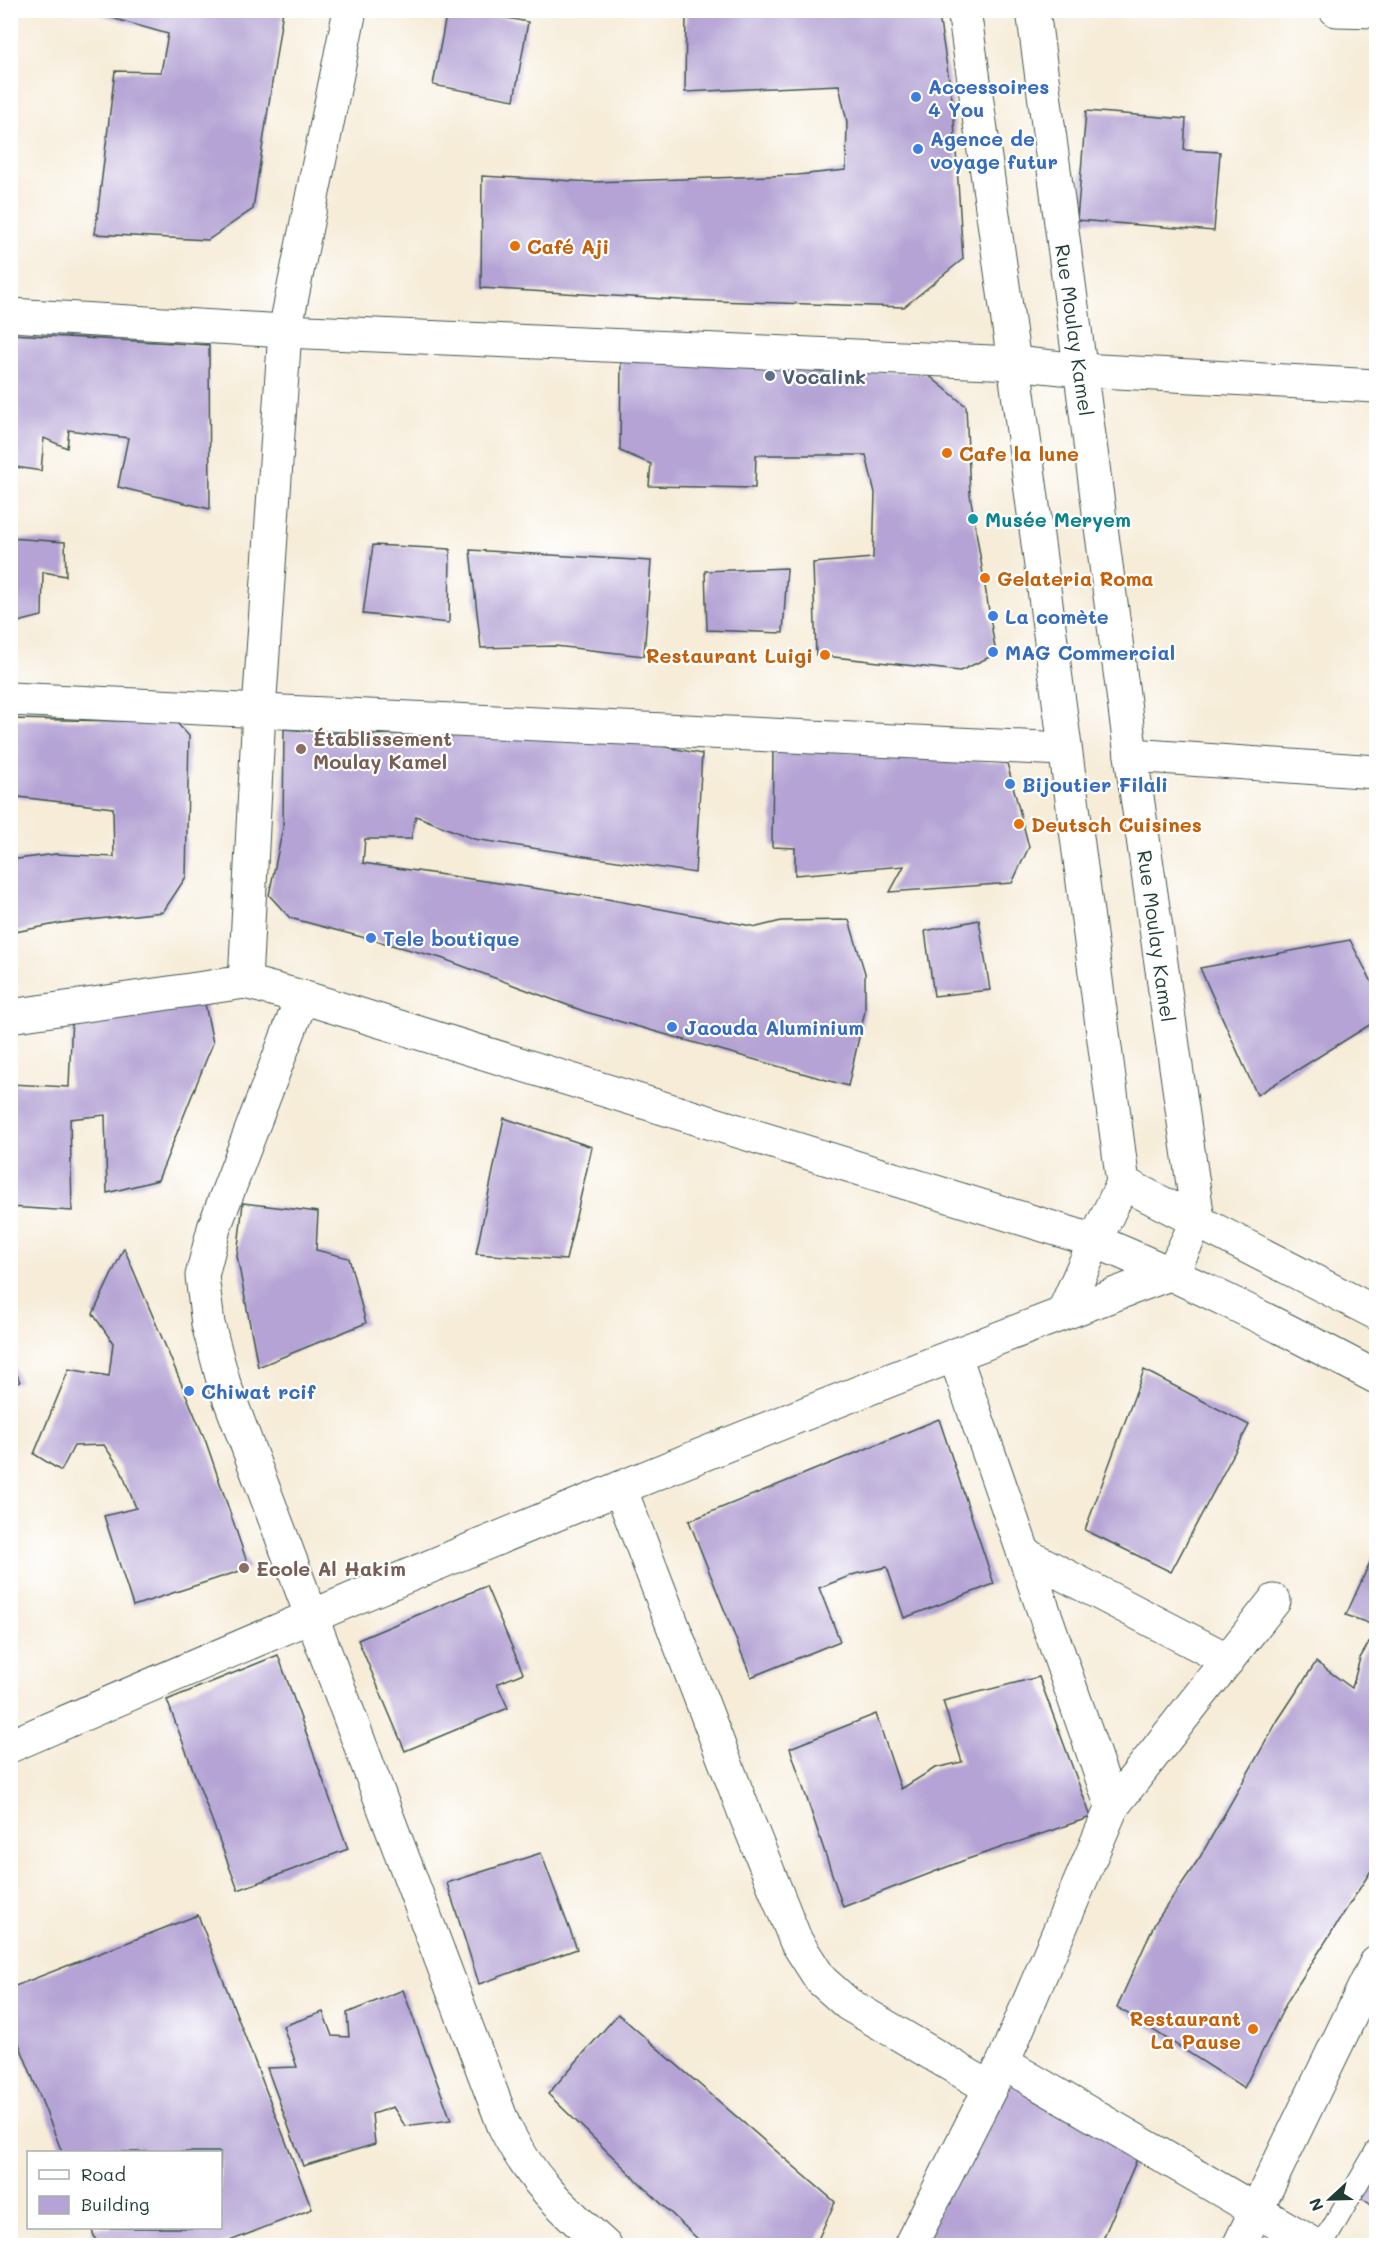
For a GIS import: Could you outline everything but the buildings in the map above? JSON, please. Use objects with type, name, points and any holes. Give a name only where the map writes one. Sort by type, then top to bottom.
[{"type":"street","points":[[245,982],[259,711],[285,331],[350,10]]},
{"type":"street","points":[[964,10],[1014,363],[1123,1183],[1063,1313]]},
{"type":"street","name":"Rue Moulay Kamel","points":[[1033,10],[1131,755],[1198,1220]]},
{"type":"street","points":[[1336,10],[1377,11]]},
{"type":"street","points":[[10,315],[285,331],[1014,363],[1081,370],[1377,386]]},
{"type":"street","points":[[10,699],[1064,749]]},
{"type":"street","points":[[1131,755],[1377,771]]},
{"type":"street","points":[[10,1016],[245,982],[302,997],[1095,1241],[1172,1273],[1377,1377]]},
{"type":"street","points":[[302,997],[214,1228],[202,1276],[208,1324],[224,1384],[504,2126],[530,2173],[554,2201],[604,2246]]},
{"type":"street","points":[[1123,1183],[1377,1313]]},
{"type":"street","points":[[10,1746],[312,1615],[620,1488],[1063,1313],[1172,1273],[1198,1220]]},
{"type":"street","points":[[955,1356],[1112,1807]]},
{"type":"street","points":[[620,1488],[742,1808],[796,1941],[821,1980],[848,2004],[997,2075],[1257,2210],[1317,2246]]},
{"type":"street","points":[[1024,1554],[1228,1660]]},
{"type":"street","points":[[910,2246],[997,2075],[1112,1807],[1274,1601]]},
{"type":"street","points":[[1239,2246],[1369,2001],[1377,1963]]},
{"type":"lane","points":[[1322,2246],[1377,2151]]},
{"type":"place","name":"Accessoires 4 You","points":[[916,97]]},
{"type":"place","name":"Agence de voyage futur","points":[[918,149]]},
{"type":"place","name":"Café Aji","points":[[515,246]]},
{"type":"place","name":"Vocalink","points":[[770,376]]},
{"type":"place","name":"Cafe la lune","points":[[947,453]]},
{"type":"place","name":"Musée Meryem","points":[[973,519]]},
{"type":"place","name":"Gelateria Roma","points":[[985,578]]},
{"type":"place","name":"La comète","points":[[993,616]]},
{"type":"place","name":"MAG Commercial","points":[[993,652]]},
{"type":"place","name":"Restaurant Luigi","points":[[825,655]]},
{"type":"place","name":"Établissement Moulay Kamel","points":[[301,749]]},
{"type":"place","name":"Bijoutier Filali","points":[[1010,784]]},
{"type":"place","name":"Deutsch Cuisines","points":[[1019,824]]},
{"type":"place","name":"Tele boutique","points":[[371,938]]},
{"type":"place","name":"Jaouda Aluminium","points":[[672,1027]]},
{"type":"place","name":"Chiwat rcif","points":[[189,1391]]},
{"type":"place","name":"Ecole Al Hakim","points":[[244,1568]]},
{"type":"place","name":"Restaurant La Pause","points":[[1253,2029]]}]
